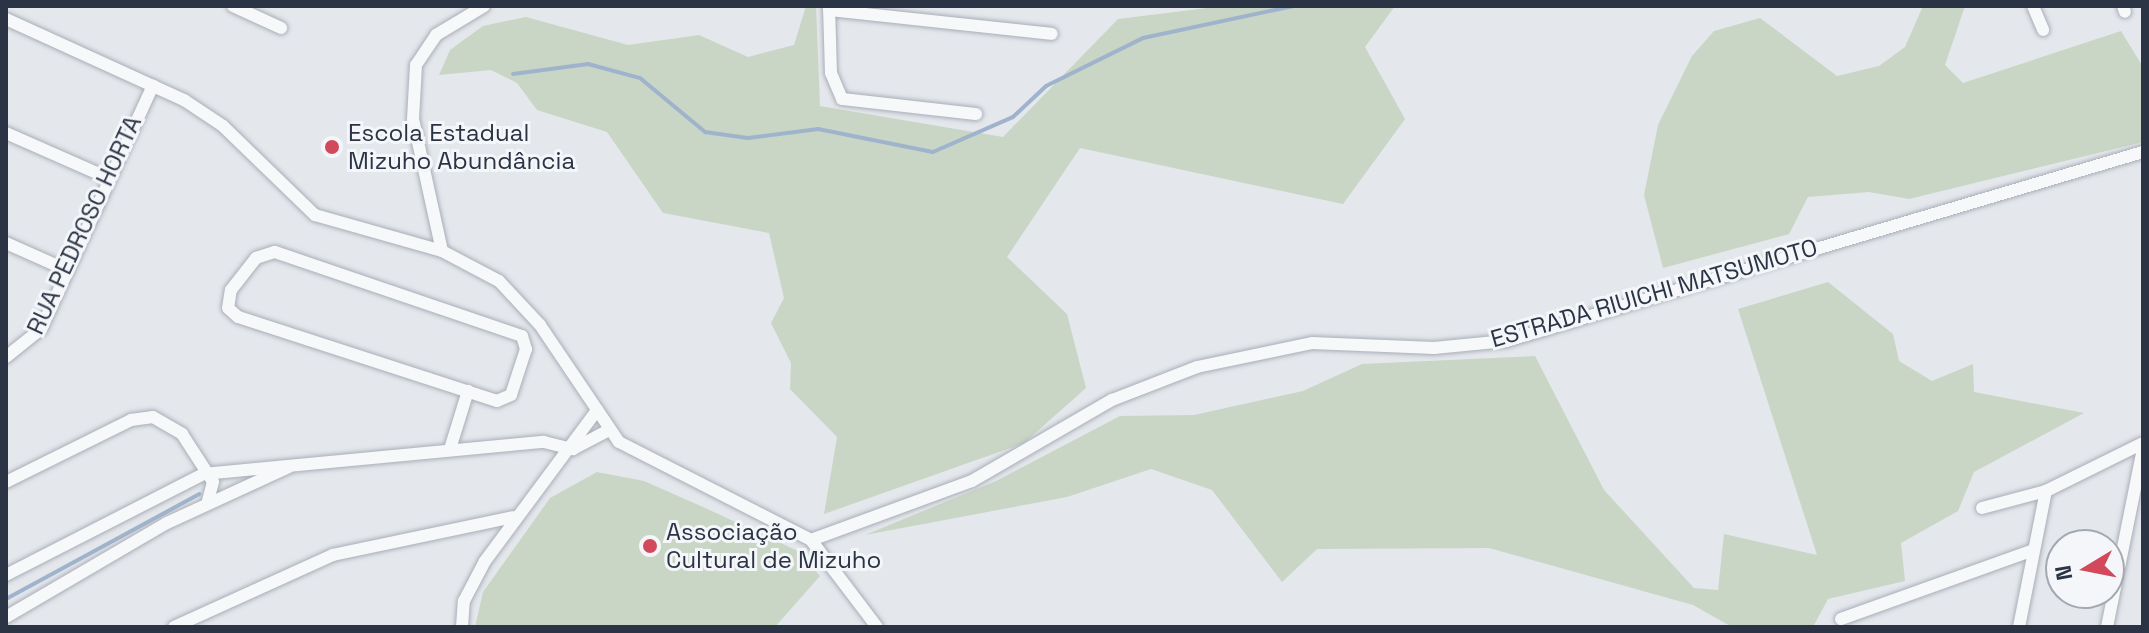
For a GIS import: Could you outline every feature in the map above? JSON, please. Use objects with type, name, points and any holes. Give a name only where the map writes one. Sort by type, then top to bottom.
[{"type":"street","points":[[233,6],[281,28]]},
{"type":"street","points":[[442,251],[413,119],[416,65],[436,35],[484,6]]},
{"type":"street","points":[[2033,6],[2043,30]]},
{"type":"street","points":[[976,114],[847,102],[833,85],[829,8],[1052,34]]},
{"type":"street","points":[[6,19],[153,85],[223,126],[315,215],[442,251],[479,267],[521,300],[609,430],[646,462],[811,540],[877,627]]},
{"type":"street","name":"RUA PEDROSO HORTA","points":[[6,357],[33,341],[153,85]]},
{"type":"street","points":[[6,133],[108,178]]},
{"type":"street","name":"ESTRADA RIUICHI MATSUMOTO","points":[[811,540],[972,481],[1112,400],[1197,367],[1312,343],[1434,348],[1506,341],[2143,152]]},
{"type":"street","points":[[6,243],[67,270]]},
{"type":"street","points":[[275,252],[522,336],[526,349],[508,398],[468,391],[230,312],[228,297],[247,266],[275,252]]},
{"type":"street","points":[[450,449],[468,391]]},
{"type":"street","points":[[462,627],[470,586],[513,517],[573,449],[597,410]]},
{"type":"street","points":[[6,482],[147,417],[177,428],[215,491],[206,504]]},
{"type":"street","points":[[6,575],[203,474],[544,442],[573,449],[609,430]]},
{"type":"street","points":[[1982,508],[2046,491],[2143,446]]},
{"type":"street","points":[[2107,627],[2143,446]]},
{"type":"street","points":[[6,617],[206,504],[295,465]]},
{"type":"street","points":[[2019,627],[2031,551],[2046,491]]},
{"type":"street","points":[[174,627],[333,555],[513,517]]},
{"type":"street","points":[[1841,619],[2031,551]]},
{"type":"green space","points":[[806,6],[816,6],[820,106],[1003,137],[1118,19],[1223,6],[1395,6],[1365,47],[1405,119],[1343,204],[1080,148],[1007,257],[1067,314],[1086,388],[1024,443],[824,514],[837,437],[790,389],[791,363],[771,323],[784,298],[769,233],[663,213],[607,132],[537,110],[517,83],[491,70],[439,75],[450,50],[483,26],[526,17],[628,45],[699,35],[748,57],[794,45]]},
{"type":"green space","points":[[1923,6],[1965,6],[1945,65],[1963,83],[2121,31],[2143,67],[2143,142],[1909,199],[1869,192],[1808,197],[1789,234],[1663,268],[1644,195],[1658,125],[1692,56],[1714,31],[1760,18],[1837,76],[1879,66],[1905,47]]},
{"type":"green space","points":[[1828,282],[1893,334],[1899,361],[1932,381],[1973,364],[1974,392],[2084,413],[1974,472],[1958,511],[1901,543],[1905,581],[1828,599],[1813,627],[1732,627],[1693,605],[1489,548],[1317,549],[1282,582],[1212,490],[1151,469],[1067,497],[865,535],[996,481],[1120,416],[1194,415],[1303,391],[1362,364],[1535,356],[1604,490],[1694,588],[1718,590],[1724,534],[1817,555],[1738,309]]},
{"type":"green space","name":"Associação Cultural de Mizuho","points":[[597,472],[644,481],[800,552],[820,576],[775,627],[475,627],[483,592],[550,498]]},
{"type":"waterway","points":[[513,74],[588,64],[640,78],[705,132],[748,138],[818,129],[933,152],[1013,117],[1046,86],[1143,38],[1294,6]]},
{"type":"waterway","points":[[6,599],[199,494]]},
{"type":"place","name":"Escola Estadual Mizuho Abundância","points":[[332,147]]},
{"type":"place","name":"Associação Cultural de Mizuho","points":[[650,546]]}]
